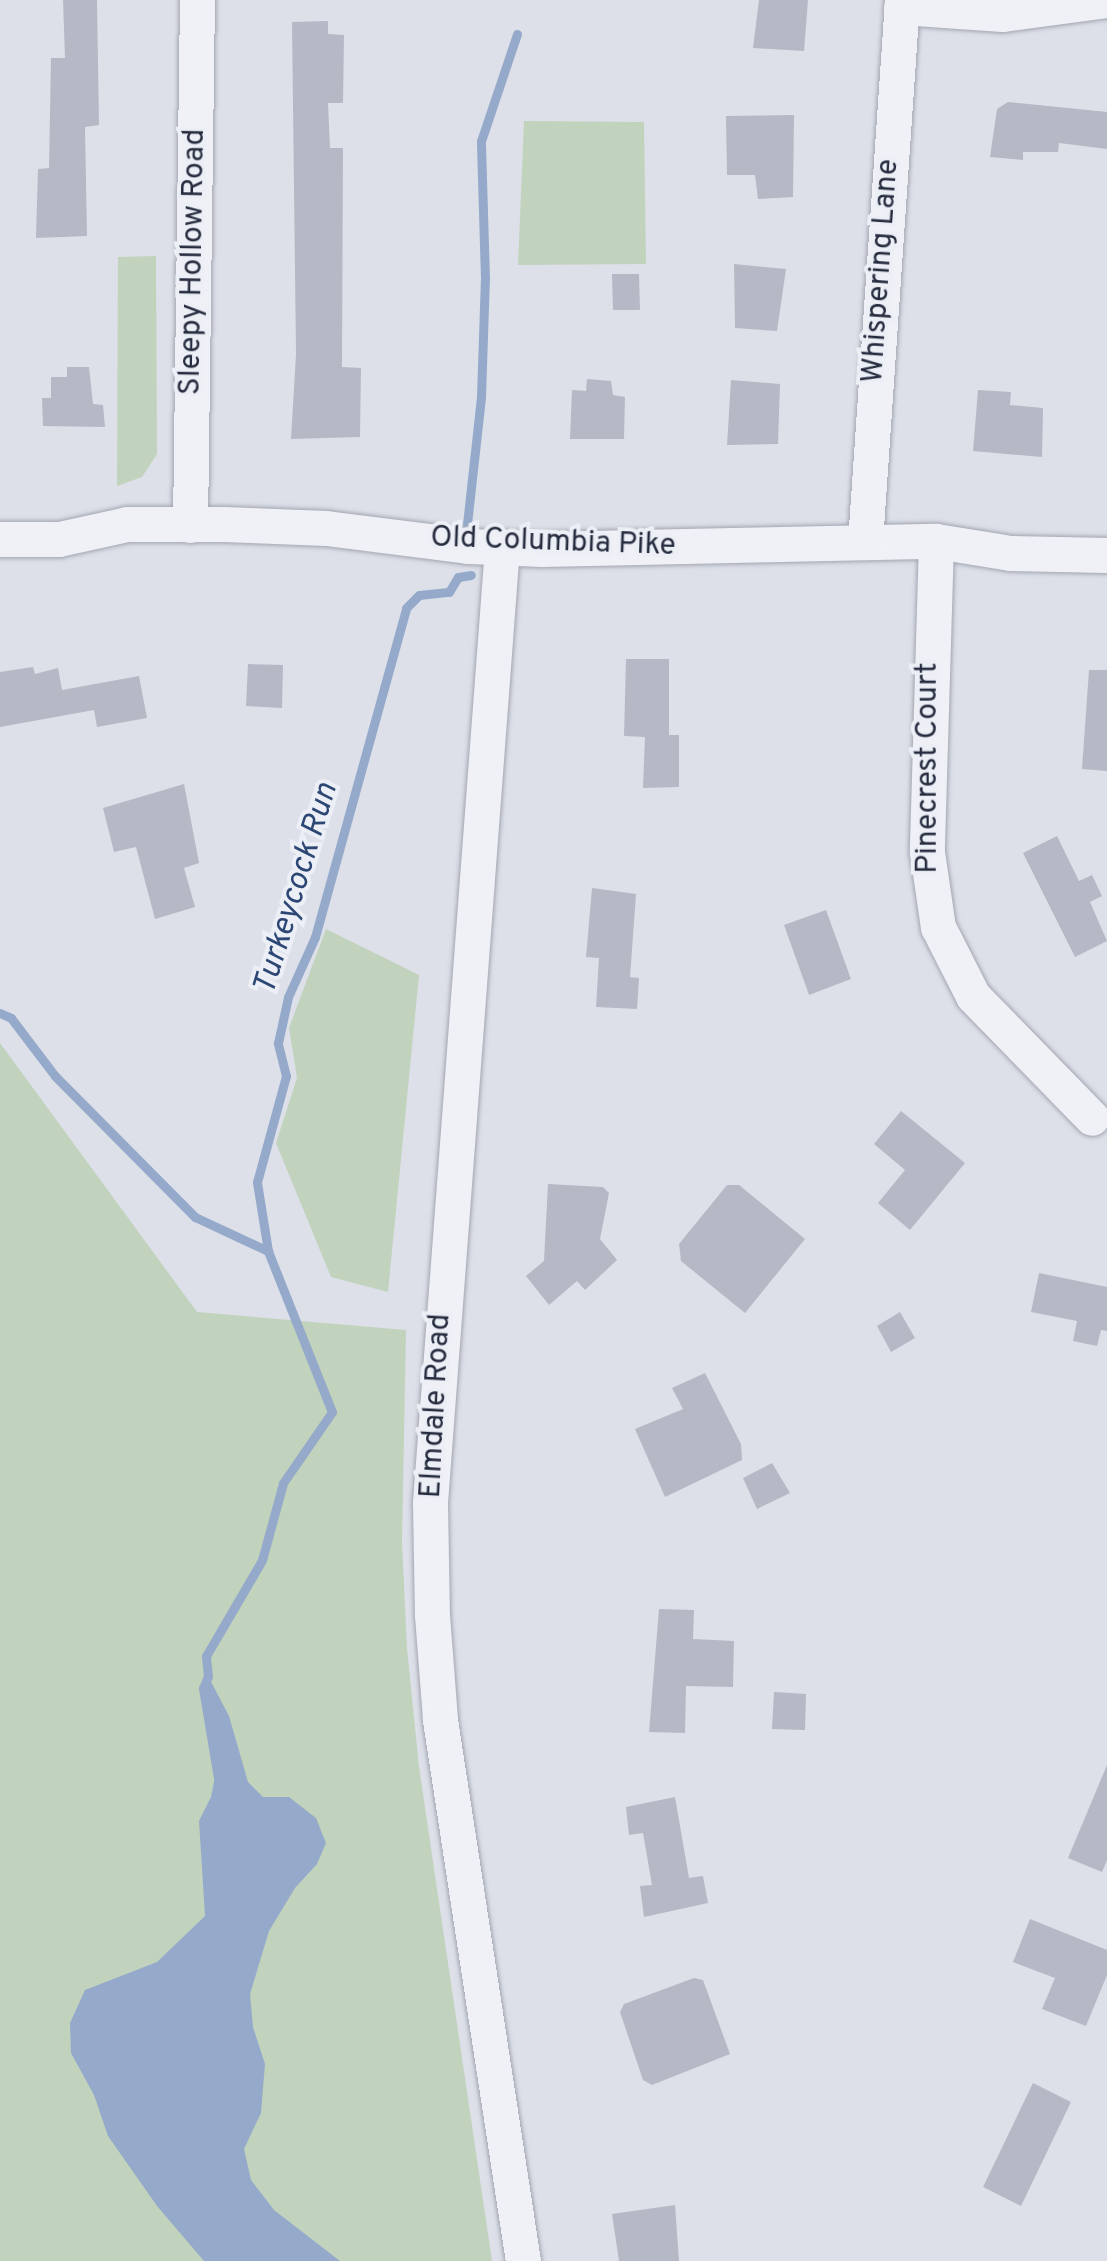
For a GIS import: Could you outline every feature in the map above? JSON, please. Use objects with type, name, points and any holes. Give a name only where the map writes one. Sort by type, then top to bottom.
[{"type":"street","name":"Sleepy Hollow Road","points":[[190,525],[197,0]]},
{"type":"street","points":[[902,4],[1003,14],[1107,0]]},
{"type":"street","name":"Whispering Lane","points":[[865,542],[902,4]]},
{"type":"street","name":"Old Columbia Pike","points":[[0,539],[59,539],[126,524],[326,528],[502,547],[678,548],[936,542],[1010,553],[1107,554]]},
{"type":"street","name":"Pinecrest Court","points":[[936,542],[927,852],[938,928],[973,996],[1092,1118]]},
{"type":"street","name":"Elmdale Road","points":[[502,547],[450,1190],[432,1444],[431,1548],[440,1720],[523,2261]]},
{"type":"green space","points":[[524,121],[644,122],[646,264],[518,265]]},
{"type":"green space","points":[[156,256],[157,454],[142,477],[117,486],[118,257]]},
{"type":"green space","points":[[326,929],[419,975],[388,1292],[331,1277],[276,1143],[297,1078],[289,1028]]},
{"type":"green space","points":[[0,1043],[197,1312],[406,1330],[402,1542],[407,1648],[419,1767],[492,2261],[0,2261]]},
{"type":"water","points":[[208,1676],[229,1716],[248,1782],[263,1797],[289,1797],[316,1818],[326,1843],[317,1864],[295,1888],[269,1931],[250,1994],[253,2027],[265,2064],[261,2113],[244,2149],[251,2180],[274,2210],[340,2261],[204,2261],[157,2206],[108,2136],[94,2095],[71,2053],[70,2023],[85,1990],[157,1962],[205,1916],[199,1821],[211,1797],[217,1767],[203,1688]]},
{"type":"building","points":[[63,0],[97,0],[99,125],[85,127],[87,236],[36,238],[38,169],[49,168],[51,58],[65,58]]},
{"type":"building","points":[[759,0],[808,0],[804,51],[753,48]]},
{"type":"building","points":[[328,21],[328,34],[344,35],[343,103],[328,103],[330,148],[343,148],[342,367],[361,368],[360,437],[291,439],[296,354],[292,22]]},
{"type":"building","points":[[1008,102],[1107,112],[1107,149],[1059,143],[1058,152],[1023,152],[1023,160],[990,157],[997,109]]},
{"type":"building","points":[[794,115],[793,197],[758,199],[755,175],[727,175],[726,116]]},
{"type":"building","points":[[734,264],[786,269],[777,331],[735,328]]},
{"type":"building","points":[[612,274],[639,274],[640,310],[613,310]]},
{"type":"building","points":[[67,367],[89,367],[93,404],[103,405],[105,427],[43,426],[42,398],[51,398],[51,377],[67,377]]},
{"type":"building","points":[[587,379],[611,381],[613,395],[625,397],[624,439],[570,439],[572,390],[586,391]]},
{"type":"building","points":[[731,380],[780,384],[778,444],[727,445]]},
{"type":"building","points":[[978,390],[1011,392],[1010,405],[1043,408],[1042,457],[973,451]]},
{"type":"building","points":[[626,659],[669,659],[669,735],[679,735],[679,787],[643,788],[645,737],[624,736]]},
{"type":"building","points":[[248,664],[283,665],[282,708],[246,706]]},
{"type":"building","points":[[33,667],[35,674],[58,668],[62,690],[139,676],[147,718],[97,727],[94,710],[0,727],[0,672]]},
{"type":"building","points":[[1089,670],[1107,670],[1107,771],[1082,769]]},
{"type":"building","points":[[184,784],[199,863],[184,868],[195,907],[155,919],[136,847],[114,852],[103,808]]},
{"type":"building","points":[[1057,836],[1079,881],[1092,875],[1102,896],[1090,902],[1107,941],[1075,957],[1023,853]]},
{"type":"building","points":[[592,888],[636,894],[630,977],[639,978],[637,1009],[596,1007],[599,958],[586,957]]},
{"type":"building","points":[[826,910],[851,979],[809,995],[784,925]]},
{"type":"building","points":[[901,1111],[965,1163],[910,1230],[878,1203],[905,1170],[874,1144]]},
{"type":"building","points":[[548,1184],[603,1187],[609,1193],[600,1239],[617,1260],[585,1290],[577,1281],[549,1305],[526,1276],[544,1261]]},
{"type":"building","points":[[727,1185],[739,1185],[805,1239],[745,1313],[681,1261],[679,1244]]},
{"type":"building","points":[[1039,1273],[1107,1287],[1107,1331],[1101,1330],[1097,1346],[1073,1341],[1077,1321],[1031,1312]]},
{"type":"building","points":[[900,1312],[915,1338],[891,1352],[877,1326]]},
{"type":"building","points":[[705,1373],[741,1444],[742,1460],[665,1497],[635,1429],[683,1409],[672,1388]]},
{"type":"building","points":[[772,1463],[790,1493],[757,1509],[743,1478]]},
{"type":"building","points":[[659,1609],[694,1610],[693,1639],[734,1641],[733,1687],[686,1686],[685,1733],[649,1732]]},
{"type":"building","points":[[774,1692],[806,1694],[805,1730],[772,1729]]},
{"type":"building","points":[[1107,1765],[1107,1860],[1102,1872],[1068,1858]]},
{"type":"building","points":[[675,1797],[689,1878],[703,1876],[708,1903],[644,1917],[640,1886],[652,1885],[643,1833],[629,1835],[626,1807]]},
{"type":"building","points":[[1030,1919],[1107,1950],[1107,1975],[1086,2026],[1042,2009],[1055,1978],[1013,1962]]},
{"type":"building","points":[[694,1978],[703,1980],[730,2054],[652,2085],[643,2080],[620,2012],[624,2004]]},
{"type":"building","points":[[1033,2083],[1071,2102],[1021,2206],[983,2187]]},
{"type":"building","points":[[675,2205],[679,2261],[619,2261],[612,2214]]},
{"type":"waterway","name":"Turkeycock Run","points":[[467,524],[481,397],[485,279],[481,141],[517,34]]},
{"type":"waterway","name":"Turkeycock Run","points":[[218,1778],[203,1688],[208,1676],[206,1656],[262,1560],[283,1483],[332,1412],[268,1251],[257,1182],[286,1076],[278,1043],[288,997],[315,937],[406,608],[419,595],[449,592],[458,577],[471,575]]},
{"type":"waterway","name":"Turkeycock Run","points":[[0,1013],[11,1018],[55,1076],[195,1217],[268,1251]]}]
